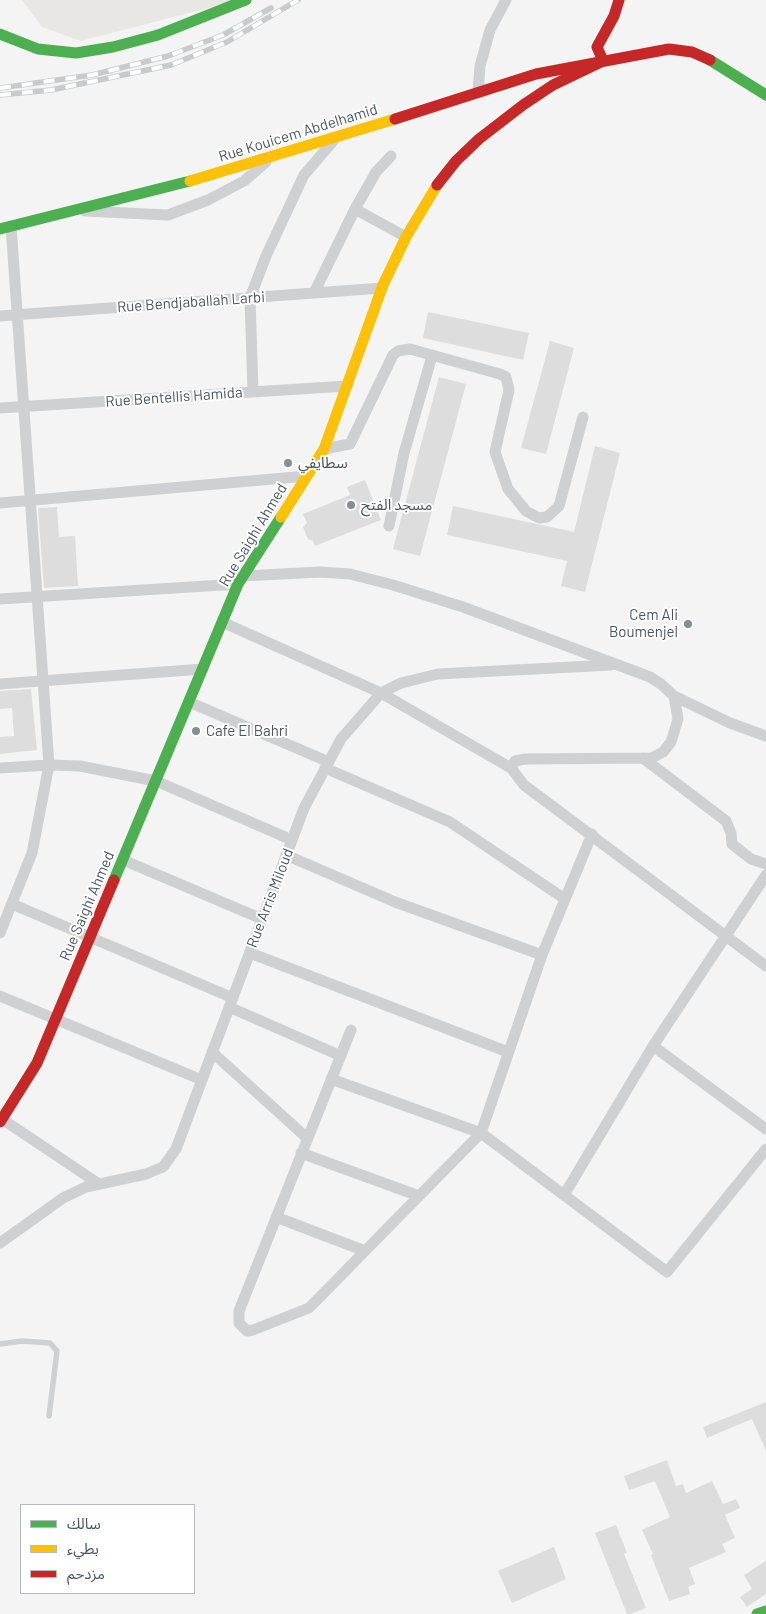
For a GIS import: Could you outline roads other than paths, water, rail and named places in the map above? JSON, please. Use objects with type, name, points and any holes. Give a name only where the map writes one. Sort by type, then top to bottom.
[{"type":"street","points":[[0,34],[38,49],[76,53],[113,47],[158,35],[246,0]]},
{"type":"street","points":[[478,92],[480,66],[490,30],[506,0]]},
{"type":"street","points":[[619,0],[614,16],[597,47],[604,61],[669,49],[692,52],[708,59],[766,95]]},
{"type":"street","name":"Rue Kouicem Abdelhamid","points":[[5,227],[180,184],[335,138],[536,74],[604,61]]},
{"type":"street","name":"Rue Saighi Ahmed","points":[[1,1120],[37,1063],[241,580],[324,450],[382,288],[406,238],[432,191],[456,161],[479,139],[523,104],[553,85],[604,61]]},
{"type":"street","points":[[253,392],[250,298],[266,256],[304,175],[335,138]]},
{"type":"street","points":[[314,293],[355,209],[376,172],[391,156]]},
{"type":"street","points":[[70,210],[168,215],[208,200],[244,181],[270,158]]},
{"type":"street","points":[[355,209],[406,238]]},
{"type":"street","points":[[0,933],[32,853],[49,765],[17,315],[5,227]]},
{"type":"street","name":"Rue Bendjaballah Larbi","points":[[0,316],[382,288]]},
{"type":"street","points":[[324,450],[350,444],[393,356],[398,351],[410,349],[506,377],[509,390],[494,452],[508,489],[526,511],[539,518],[553,514],[559,506],[583,416]]},
{"type":"street","points":[[389,526],[404,453],[432,356]]},
{"type":"street","name":"Rue Bentellis Hamida","points":[[0,408],[347,386]]},
{"type":"street","points":[[0,503],[29,502],[307,476]]},
{"type":"street","points":[[0,599],[320,572],[350,574],[463,607],[650,678],[674,696],[730,723],[766,736]]},
{"type":"street","points":[[222,622],[381,693],[511,768],[524,785],[766,966]]},
{"type":"street","name":"Rue Arris Miloud","points":[[0,1243],[63,1198],[86,1187],[146,1174],[163,1167],[176,1148],[304,808],[341,738],[381,693],[400,683],[438,674],[615,665]]},
{"type":"street","points":[[0,684],[203,669]]},
{"type":"street","points":[[511,768],[515,761],[525,759],[652,758],[663,752],[671,742],[678,719],[674,696]]},
{"type":"street","points":[[189,702],[450,822],[565,899]]},
{"type":"street","points":[[643,758],[726,821],[731,832],[732,844],[751,859],[766,864]]},
{"type":"street","points":[[0,768],[49,765],[80,766],[156,781],[292,840]]},
{"type":"street","points":[[351,1030],[238,1310],[239,1323],[247,1331],[309,1308],[481,1133],[542,955],[592,834]]},
{"type":"street","points":[[286,855],[395,902],[542,955]]},
{"type":"street","points":[[123,860],[262,919]]},
{"type":"street","points":[[564,1195],[654,1046],[766,875]]},
{"type":"street","points":[[12,904],[231,1002],[341,1056]]},
{"type":"street","points":[[250,952],[508,1052]]},
{"type":"street","points":[[0,996],[202,1080]]},
{"type":"street","points":[[654,1046],[766,1129]]},
{"type":"street","points":[[212,1052],[307,1138]]},
{"type":"street","points":[[331,1079],[481,1133],[667,1272],[766,1149]]},
{"type":"street","points":[[1,1120],[99,1184]]},
{"type":"street","points":[[301,1153],[419,1196]]},
{"type":"street","points":[[276,1217],[364,1251]]},
{"type":"street","points":[[757,1614],[766,1611]]},
{"type":"lane","points":[[0,1344],[22,1341],[50,1343],[56,1351],[50,1416]]},
{"type":"railway","points":[[0,95],[51,90],[171,65],[227,42],[298,0]]},
{"type":"railway","points":[[0,88],[92,75],[168,56],[223,35],[271,8]]},
{"type":"place","name":"سطايفي","points":[[288,463]]},
{"type":"place","name":"مسجد الفتح","points":[[351,505]]},
{"type":"place","name":"Cem Ali Boumenjel","points":[[688,624]]},
{"type":"place","name":"Cafe El Bahri","points":[[196,731]]}]
